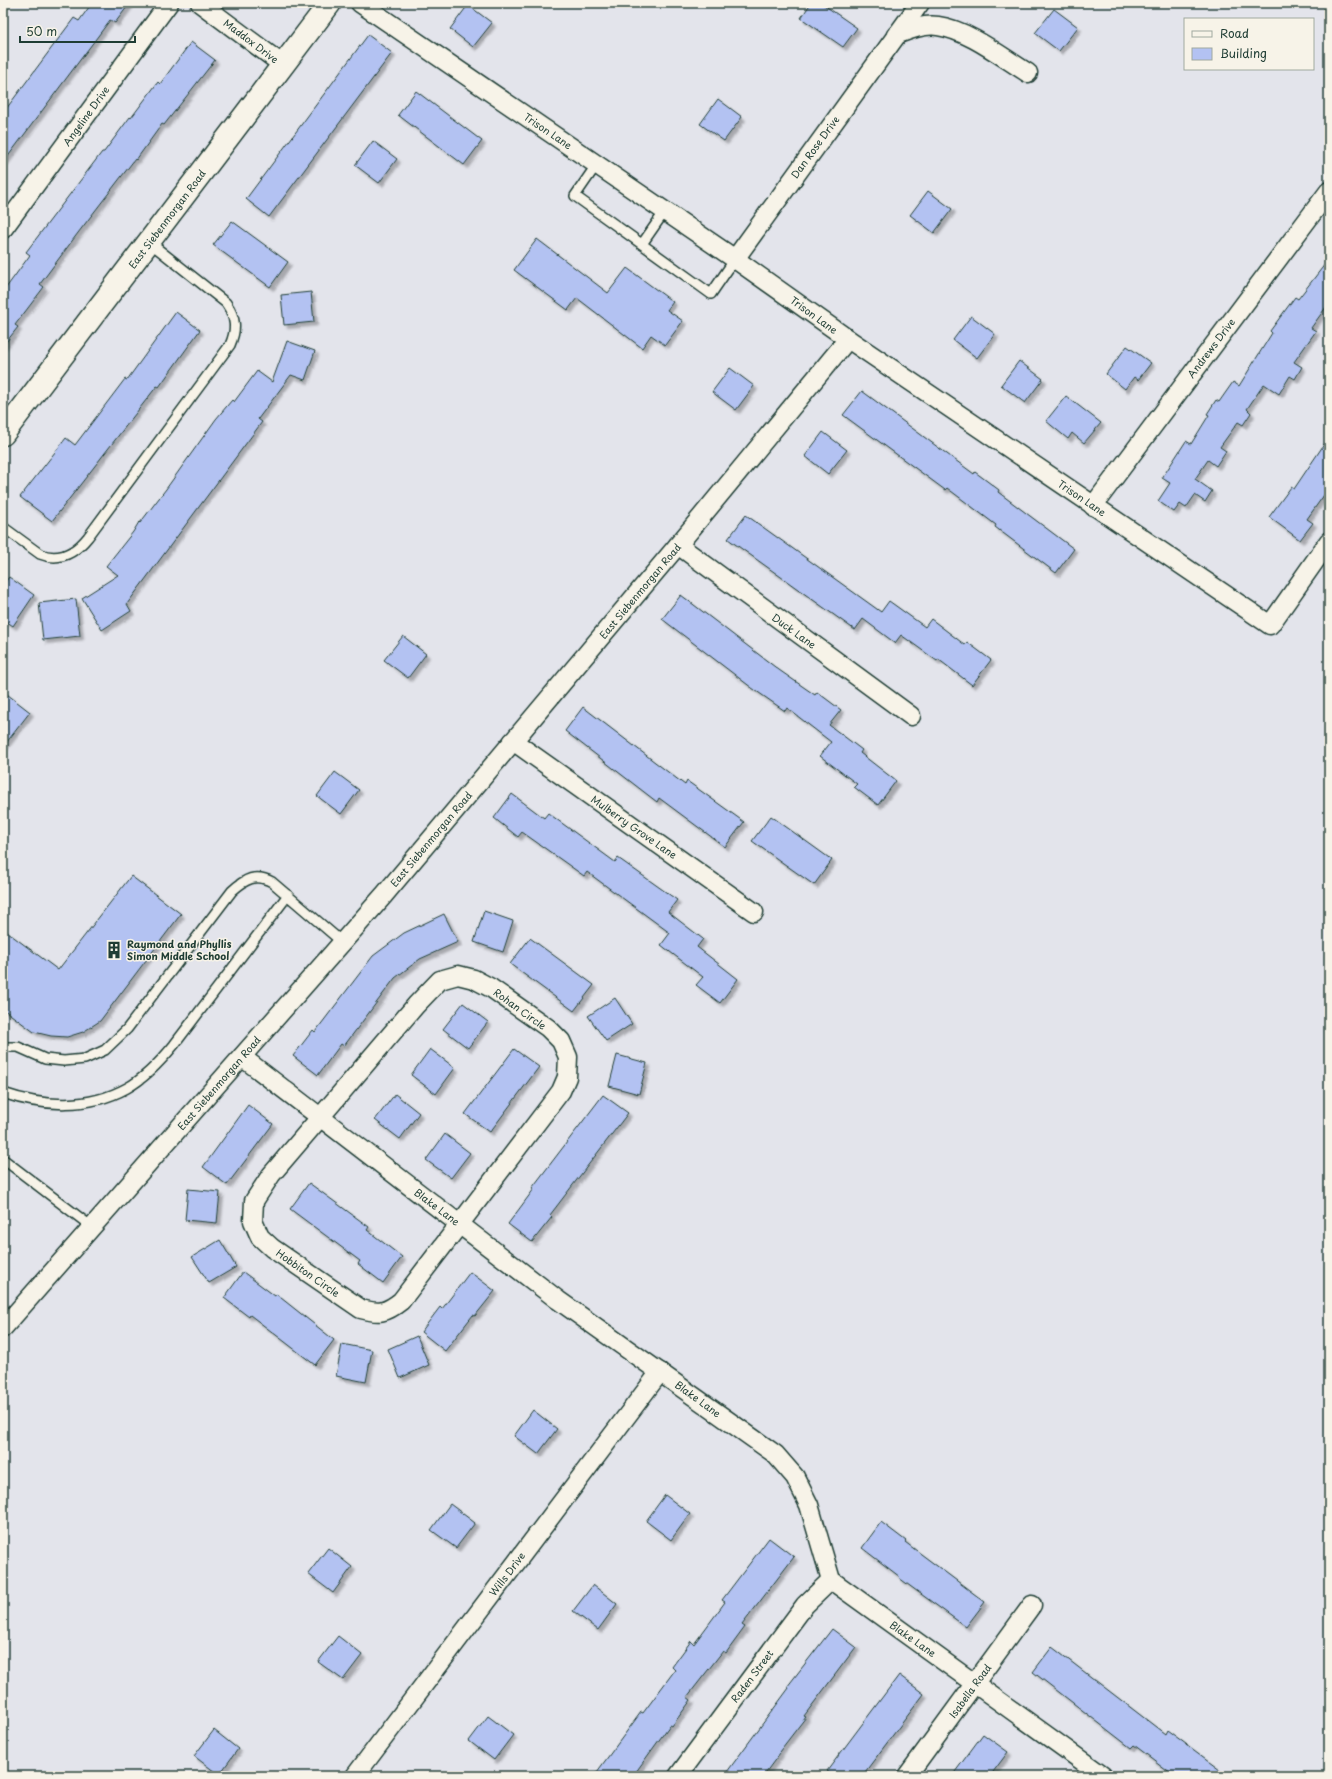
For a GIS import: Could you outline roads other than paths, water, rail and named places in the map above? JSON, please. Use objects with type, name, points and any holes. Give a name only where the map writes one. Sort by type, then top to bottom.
[{"type":"street","name":"Angeline Drive","points":[[3,229],[169,3]]},
{"type":"street","name":"Maddox Drive","points":[[200,3],[283,65]]},
{"type":"street","name":"East Siebenmorgan Road","points":[[3,434],[330,3]]},
{"type":"street","name":"Trison Lane","points":[[360,3],[735,259],[848,339],[1270,626],[1329,540]]},
{"type":"street","name":"Dan Rose Drive","points":[[735,259],[896,34],[920,3]]},
{"type":"street","points":[[896,34],[915,27],[937,26],[953,30],[972,39],[1028,73]]},
{"type":"street","name":"Andrews Drive","points":[[1093,506],[1329,191]]},
{"type":"street","name":"East Siebenmorgan Road","points":[[3,1328],[342,942],[678,545],[848,339]]},
{"type":"street","name":"Duck Lane","points":[[678,545],[911,716]]},
{"type":"street","name":"Mulberry Grove Lane","points":[[513,741],[754,912]]},
{"type":"street","name":"Rohan Circle","points":[[319,1117],[416,1005],[440,980],[458,975],[474,979],[491,988],[548,1028],[561,1042],[568,1057],[567,1077],[561,1091],[460,1225]]},
{"type":"street","name":"Blake Lane","points":[[242,1057],[558,1300],[775,1454],[795,1477],[809,1505],[831,1580],[976,1683],[1103,1776]]},
{"type":"street","name":"Hobbiton Circle","points":[[319,1117],[271,1175],[254,1201],[253,1221],[260,1237],[272,1248],[361,1309],[375,1313],[390,1310],[401,1301],[460,1225]]},
{"type":"street","name":"Wills Drive","points":[[354,1776],[660,1372]]},
{"type":"street","name":"Raden Street","points":[[678,1776],[805,1605],[831,1580]]},
{"type":"street","name":"Isabella Road","points":[[907,1776],[1032,1605]]},
{"type":"lane","points":[[597,164],[575,196],[711,294],[735,259]]},
{"type":"lane","points":[[642,244],[665,211]]},
{"type":"lane","points":[[3,527],[40,554],[48,557],[66,555],[76,550],[102,518],[230,345],[236,328],[232,311],[226,303],[149,242]]},
{"type":"lane","points":[[3,1048],[18,1047],[45,1058],[64,1061],[85,1058],[105,1050],[127,1029],[238,885],[251,878],[266,878],[342,942]]},
{"type":"lane","points":[[3,1093],[37,1102],[60,1104],[87,1102],[109,1096],[128,1088],[154,1066],[174,1045],[288,895]]},
{"type":"lane","points":[[3,1159],[92,1227]]},
{"type":"place","name":"Raymond and Phyllis Simon Middle School","points":[[114,950]]}]
